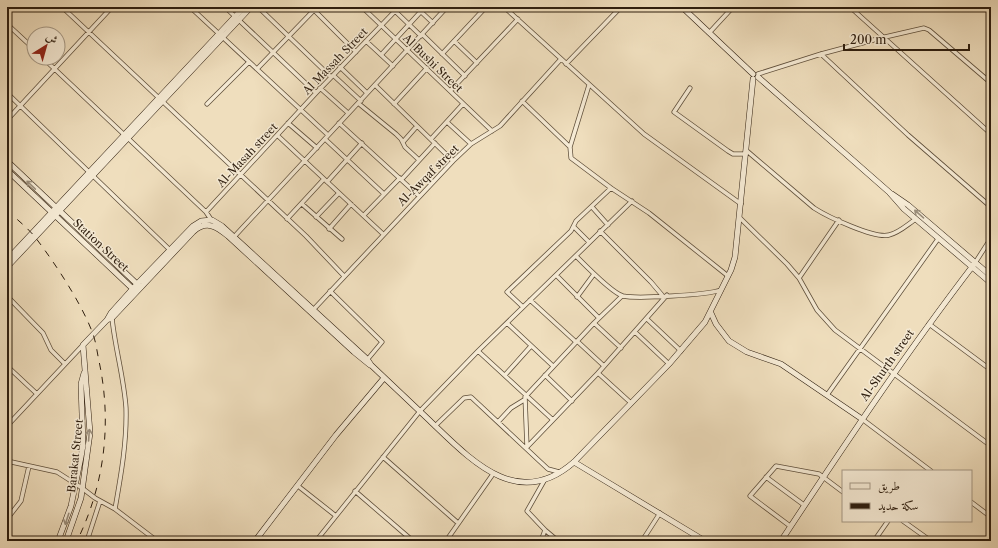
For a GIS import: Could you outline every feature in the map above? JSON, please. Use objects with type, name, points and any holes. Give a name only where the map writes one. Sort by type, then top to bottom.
[{"type":"main road","points":[[237,18],[244,7]]},
{"type":"main road","points":[[7,260],[55,212],[237,18],[251,7]]},
{"type":"main road","points":[[682,7],[756,76],[889,192],[916,220],[973,266],[991,276]]},
{"type":"main road","points":[[138,286],[170,250],[197,223],[212,222],[233,238],[464,453],[493,474],[515,482],[544,480],[561,472],[574,462],[681,351],[711,312],[735,257],[756,76]]},
{"type":"main road","points":[[7,162],[55,212]]},
{"type":"main road","points":[[7,170],[138,286]]},
{"type":"main road","points":[[889,192],[908,205],[991,283]]},
{"type":"main road","points":[[7,267],[55,212]]},
{"type":"main road","name":"Station Street","points":[[55,212],[134,290]]},
{"type":"main road","points":[[83,345],[134,290],[196,230],[212,222]]},
{"type":"main road","name":"Al-Shurth street","points":[[780,541],[893,374],[973,266]]},
{"type":"main road","points":[[290,291],[313,310],[366,361]]},
{"type":"main road","points":[[711,312],[716,324],[729,341],[746,352],[781,364],[862,419]]},
{"type":"main road","name":"Barakat Street","points":[[66,541],[78,509],[90,433],[83,345]]},
{"type":"main road","name":"Barakat Street","points":[[58,541],[71,506],[83,445],[81,384],[85,370]]},
{"type":"main road","points":[[255,541],[384,378]]},
{"type":"main road","points":[[574,462],[705,541]]},
{"type":"street","points":[[62,7],[328,257],[344,276]]},
{"type":"street","points":[[7,120],[112,7]]},
{"type":"street","points":[[190,7],[328,135]]},
{"type":"street","points":[[225,7],[316,93]]},
{"type":"street","points":[[258,7],[396,134],[403,142],[405,147],[419,160]]},
{"type":"street","points":[[311,7],[315,9],[356,52]]},
{"type":"street","name":"Al Massah Street","points":[[301,110],[320,88],[399,7]]},
{"type":"street","points":[[416,7],[433,23]]},
{"type":"street","points":[[381,55],[425,7]]},
{"type":"street","points":[[442,54],[486,7]]},
{"type":"street","points":[[504,7],[644,134],[741,204]]},
{"type":"street","points":[[566,64],[621,7]]},
{"type":"street","points":[[710,33],[733,7]]},
{"type":"street","points":[[850,7],[991,134]]},
{"type":"street","name":"Al Bushi Street","points":[[365,8],[492,131]]},
{"type":"street","points":[[233,238],[422,35],[445,8]]},
{"type":"street","points":[[257,69],[315,9]]},
{"type":"street","points":[[395,11],[465,76]]},
{"type":"street","points":[[450,91],[518,19]]},
{"type":"street","points":[[7,24],[26,42]]},
{"type":"street","points":[[756,76],[768,69],[919,29],[929,30],[991,83]]},
{"type":"street","points":[[366,41],[393,66]]},
{"type":"street","points":[[454,41],[477,63]]},
{"type":"street","points":[[821,54],[908,135],[991,207]]},
{"type":"street","name":"Al-Awqaf street","points":[[313,310],[453,161],[471,144],[500,126],[561,59]]},
{"type":"street","points":[[207,104],[249,62]]},
{"type":"street","points":[[340,67],[368,93]]},
{"type":"street","points":[[55,68],[206,212],[212,222]]},
{"type":"street","points":[[394,104],[427,68]]},
{"type":"street","points":[[375,85],[453,161]]},
{"type":"street","points":[[589,85],[570,146],[571,158],[611,188],[632,201],[728,276]]},
{"type":"street","points":[[320,88],[348,113]]},
{"type":"street","points":[[690,88],[674,112],[733,154],[747,152],[814,208],[875,236],[882,237],[891,235],[916,220]]},
{"type":"street","points":[[7,93],[92,173],[170,250]]},
{"type":"street","points":[[522,101],[570,146]]},
{"type":"street","points":[[431,139],[463,104]]},
{"type":"street","name":"Al-Masah street","points":[[206,212],[301,110]]},
{"type":"street","points":[[447,122],[471,144]]},
{"type":"street","points":[[288,123],[316,148]]},
{"type":"street","points":[[339,123],[419,196]]},
{"type":"street","points":[[403,142],[417,126]]},
{"type":"street","points":[[278,135],[383,234]]},
{"type":"street","points":[[325,139],[384,194]]},
{"type":"street","points":[[287,219],[347,160],[362,143]]},
{"type":"street","points":[[364,215],[435,143]]},
{"type":"street","points":[[523,307],[507,292],[574,227],[576,221],[611,188]]},
{"type":"street","points":[[316,218],[338,193]]},
{"type":"street","points":[[316,541],[420,411],[478,351],[632,201]]},
{"type":"street","points":[[302,204],[342,240]]},
{"type":"street","points":[[330,228],[352,204]]},
{"type":"street","points":[[592,207],[608,225]]},
{"type":"street","points":[[740,218],[787,264],[799,278],[817,310],[830,325],[860,350],[991,446]]},
{"type":"street","points":[[799,278],[839,220]]},
{"type":"street","points":[[574,227],[589,242]]},
{"type":"street","points":[[600,232],[664,295]]},
{"type":"street","points":[[973,266],[991,238]]},
{"type":"street","points":[[827,395],[938,239]]},
{"type":"street","points":[[576,256],[594,274],[622,296],[712,293],[721,290]]},
{"type":"street","points":[[577,297],[594,274]]},
{"type":"street","points":[[556,276],[599,318]]},
{"type":"street","points":[[330,291],[382,342],[366,361]]},
{"type":"street","points":[[527,447],[648,319],[664,295]]},
{"type":"street","points":[[7,296],[43,333],[51,350],[65,364]]},
{"type":"street","points":[[527,447],[524,400],[526,395],[576,341],[622,296]]},
{"type":"street","points":[[530,300],[604,366]]},
{"type":"street","points":[[110,317],[124,394],[126,422],[124,459],[115,509]]},
{"type":"street","points":[[648,319],[681,351]]},
{"type":"street","points":[[507,323],[553,366]]},
{"type":"street","points":[[594,323],[621,348]]},
{"type":"street","points":[[929,324],[991,370]]},
{"type":"street","points":[[635,332],[668,364]]},
{"type":"street","points":[[7,426],[83,345]]},
{"type":"street","points":[[505,375],[531,346]]},
{"type":"street","points":[[478,351],[553,420]]},
{"type":"street","points":[[7,366],[37,394]]},
{"type":"street","points":[[598,373],[631,403]]},
{"type":"street","points":[[545,375],[572,401]]},
{"type":"street","points":[[435,426],[468,396],[527,447],[548,469],[561,472]]},
{"type":"street","points":[[498,422],[511,408],[524,400]]},
{"type":"street","points":[[862,419],[925,469]]},
{"type":"street","points":[[383,457],[458,523]]},
{"type":"street","points":[[7,461],[57,472],[100,501],[115,509],[157,541]]},
{"type":"street","points":[[790,526],[750,496],[766,477],[779,465],[817,473],[842,491]]},
{"type":"street","points":[[7,519],[21,501],[29,466]]},
{"type":"street","points":[[446,541],[493,474]]},
{"type":"street","points":[[766,477],[804,505]]},
{"type":"street","points":[[544,480],[527,511],[558,541]]},
{"type":"street","points":[[298,486],[336,516]]},
{"type":"street","points":[[356,492],[413,541]]},
{"type":"street","points":[[93,541],[87,539],[100,501]]},
{"type":"street","points":[[972,503],[991,517]]},
{"type":"street","points":[[642,541],[660,514]]},
{"type":"street","points":[[874,541],[886,522]]},
{"type":"street","points":[[904,522],[931,541]]},
{"type":"street","points":[[541,541],[545,530]]},
{"type":"railway","points":[[7,210],[35,237],[59,271],[82,310],[96,344],[103,384],[105,407],[103,452],[100,475],[94,497],[87,519],[77,541]]}]
